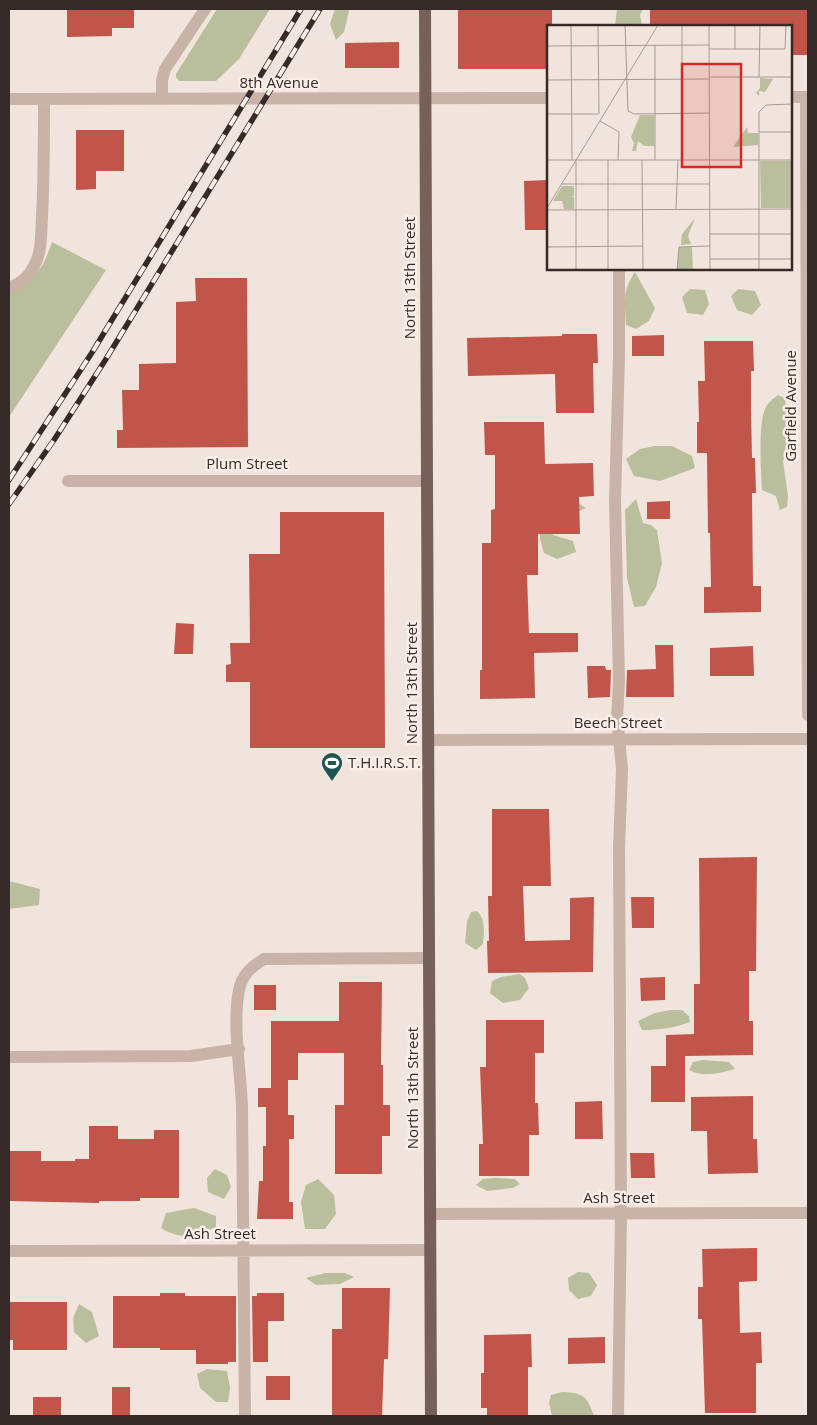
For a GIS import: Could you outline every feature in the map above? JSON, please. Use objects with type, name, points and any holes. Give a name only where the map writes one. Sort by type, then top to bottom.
[{"type":"main road","name":"North 13th Street","points":[[425,9],[431,1416]]},
{"type":"street","points":[[162,99],[162,80],[165,69],[205,9]]},
{"type":"street","points":[[792,97],[807,97]]},
{"type":"street","name":"Garfield Avenue","points":[[807,97],[808,715]]},
{"type":"street","name":"8th Avenue","points":[[9,99],[547,98]]},
{"type":"street","points":[[9,288],[20,283],[27,276],[37,260],[40,246],[43,191],[44,99]]},
{"type":"street","points":[[618,270],[619,357],[615,500],[619,681],[618,718],[622,769],[619,848],[621,1214],[618,1416]]},
{"type":"street","name":"Plum Street","points":[[68,480],[427,481]]},
{"type":"street","name":"Beech Street","points":[[428,740],[808,738]]},
{"type":"street","points":[[245,1416],[242,1092],[236,1014],[239,989],[245,973],[264,959],[429,958]]},
{"type":"street","points":[[9,1057],[191,1056],[239,1049]]},
{"type":"street","name":"Ash Street","points":[[430,1214],[808,1213]]},
{"type":"street","name":"Ash Street","points":[[9,1251],[430,1250]]},
{"type":"green space","points":[[217,9],[270,9],[239,59],[216,81],[179,81],[176,74]]},
{"type":"green space","points":[[335,9],[349,9],[344,32],[336,40],[330,24]]},
{"type":"green space","points":[[617,9],[643,9],[640,15],[642,25],[615,25]]},
{"type":"green space","points":[[52,242],[106,270],[9,417],[9,293],[36,273],[41,267]]},
{"type":"green space","points":[[635,272],[655,308],[649,321],[636,329],[626,325],[625,303],[626,291]]},
{"type":"green space","points":[[690,289],[705,290],[709,304],[703,315],[687,313],[682,297]]},
{"type":"green space","points":[[738,289],[755,291],[761,305],[752,315],[737,310],[731,296]]},
{"type":"green space","points":[[778,395],[785,398],[788,445],[783,461],[788,496],[787,507],[780,510],[776,496],[762,490],[761,460],[761,426],[763,416],[768,404]]},
{"type":"green space","points":[[655,446],[672,446],[692,456],[695,468],[660,481],[634,476],[626,459],[640,449]]},
{"type":"green space","points":[[636,499],[643,523],[651,525],[657,530],[662,563],[656,587],[645,606],[634,607],[627,578],[625,510]]},
{"type":"green space","points":[[578,503],[586,508],[551,524],[553,535],[573,541],[576,552],[557,559],[544,553],[540,539],[539,506]]},
{"type":"green space","points":[[9,881],[40,889],[39,905],[9,909]]},
{"type":"green space","points":[[477,911],[482,918],[484,931],[483,944],[476,950],[465,943],[467,921],[471,912]]},
{"type":"green space","points":[[520,974],[525,978],[529,988],[520,1000],[503,1003],[490,993],[492,981],[501,977]]},
{"type":"green space","points":[[682,1010],[689,1016],[690,1022],[654,1030],[642,1030],[638,1021],[655,1013]]},
{"type":"green space","points":[[703,1060],[729,1062],[735,1069],[706,1074],[689,1070],[693,1062]]},
{"type":"green space","points":[[215,1169],[227,1175],[231,1187],[224,1199],[208,1192],[207,1178]]},
{"type":"green space","points":[[318,1179],[334,1195],[336,1214],[325,1229],[305,1229],[301,1202],[306,1185]]},
{"type":"green space","points":[[483,1179],[515,1179],[520,1184],[513,1188],[487,1191],[476,1185]]},
{"type":"green space","points":[[194,1208],[216,1216],[216,1227],[182,1236],[161,1228],[166,1213]]},
{"type":"green space","points":[[578,1272],[589,1273],[597,1285],[591,1296],[578,1299],[569,1290],[568,1278]]},
{"type":"green space","points":[[325,1273],[345,1273],[354,1277],[340,1284],[316,1285],[306,1278]]},
{"type":"green space","points":[[79,1304],[92,1312],[99,1336],[86,1343],[74,1332],[73,1318]]},
{"type":"green space","points":[[207,1369],[227,1371],[230,1388],[228,1402],[216,1402],[200,1388],[197,1374]]},
{"type":"green space","points":[[562,1392],[575,1393],[584,1397],[594,1416],[552,1416],[549,1403],[551,1395]]},
{"type":"building","points":[[67,9],[134,9],[134,28],[112,28],[112,36],[67,37]]},
{"type":"building","points":[[458,9],[552,9],[552,25],[547,25],[547,69],[458,69]]},
{"type":"building","points":[[650,9],[808,9],[808,55],[792,55],[792,25],[650,25]]},
{"type":"building","points":[[399,42],[399,68],[345,68],[345,43]]},
{"type":"building","points":[[76,130],[124,130],[124,171],[96,171],[96,189],[76,190]]},
{"type":"building","points":[[547,180],[547,230],[525,230],[524,181]]},
{"type":"building","points":[[195,278],[247,278],[248,447],[117,448],[117,430],[123,430],[122,390],[139,390],[139,364],[176,363],[176,302],[196,301]]},
{"type":"building","points":[[562,334],[597,334],[598,363],[593,363],[594,413],[556,413],[555,374],[468,376],[467,338],[562,336]]},
{"type":"building","points":[[664,335],[664,356],[632,356],[632,336]]},
{"type":"building","points":[[704,341],[753,341],[754,371],[751,371],[751,411],[752,458],[755,458],[756,493],[752,493],[753,586],[761,586],[761,612],[704,613],[704,587],[711,587],[710,533],[708,533],[707,453],[697,453],[697,422],[699,422],[698,381],[705,381]]},
{"type":"building","points":[[484,422],[544,422],[545,464],[593,463],[594,496],[579,497],[580,534],[538,534],[538,575],[527,575],[529,633],[578,633],[578,652],[534,653],[535,698],[480,699],[480,670],[482,670],[482,543],[491,543],[491,510],[495,509],[495,455],[485,455]]},
{"type":"building","points":[[670,501],[670,519],[647,519],[647,502]]},
{"type":"building","points":[[280,512],[384,512],[385,748],[250,748],[250,682],[226,682],[226,665],[231,664],[230,643],[250,643],[249,554],[280,554]]},
{"type":"building","points":[[176,623],[194,624],[193,654],[174,654]]},
{"type":"building","points":[[655,645],[673,645],[674,697],[626,697],[627,670],[656,669]]},
{"type":"building","points":[[753,646],[754,676],[710,676],[710,648]]},
{"type":"building","points":[[587,666],[605,666],[606,670],[611,670],[610,697],[588,698]]},
{"type":"building","points":[[492,809],[549,809],[551,886],[523,886],[525,941],[570,940],[570,898],[594,897],[593,972],[488,973],[488,896],[492,896]]},
{"type":"building","points":[[757,857],[756,971],[749,971],[749,1021],[753,1021],[753,1055],[685,1056],[685,1102],[651,1102],[651,1066],[666,1066],[666,1035],[694,1034],[694,984],[700,984],[699,858]]},
{"type":"building","points":[[631,897],[654,897],[654,928],[632,928]]},
{"type":"building","points":[[665,977],[665,1000],[641,1001],[640,978]]},
{"type":"building","points":[[339,982],[382,982],[381,1065],[383,1065],[383,1105],[390,1105],[390,1136],[382,1136],[382,1174],[335,1174],[335,1105],[344,1105],[344,1053],[298,1053],[298,1080],[288,1080],[288,1115],[294,1115],[294,1139],[289,1139],[289,1202],[293,1202],[293,1219],[257,1219],[259,1181],[263,1181],[263,1146],[266,1146],[266,1107],[258,1107],[258,1088],[271,1088],[271,1021],[339,1021]]},
{"type":"building","points":[[254,985],[276,985],[276,1010],[254,1010]]},
{"type":"building","points":[[486,1020],[544,1020],[544,1053],[535,1053],[535,1103],[538,1103],[539,1135],[529,1135],[529,1176],[479,1176],[479,1144],[483,1144],[480,1067],[486,1067]]},
{"type":"building","points":[[753,1096],[753,1139],[757,1139],[758,1173],[708,1174],[707,1131],[691,1131],[691,1097]]},
{"type":"building","points":[[602,1101],[603,1139],[575,1139],[575,1102]]},
{"type":"building","points":[[89,1126],[118,1126],[118,1139],[154,1139],[154,1130],[179,1130],[179,1198],[140,1198],[140,1201],[99,1201],[99,1203],[9,1201],[9,1151],[41,1151],[41,1161],[89,1159]]},
{"type":"building","points":[[630,1153],[654,1153],[655,1178],[631,1178]]},
{"type":"building","points":[[757,1248],[757,1281],[739,1282],[740,1333],[761,1332],[762,1363],[756,1363],[756,1413],[705,1413],[702,1319],[698,1319],[698,1287],[703,1287],[702,1249]]},
{"type":"building","points":[[342,1288],[390,1288],[388,1359],[384,1359],[382,1416],[332,1416],[332,1329],[342,1329]]},
{"type":"building","points":[[160,1293],[185,1293],[185,1296],[236,1296],[236,1362],[228,1362],[228,1364],[196,1364],[196,1350],[113,1348],[113,1296],[160,1296]]},
{"type":"building","points":[[257,1293],[284,1293],[284,1321],[268,1321],[268,1362],[253,1362],[252,1296],[257,1296]]},
{"type":"building","points":[[9,1302],[67,1302],[67,1350],[13,1350],[13,1340],[9,1340]]},
{"type":"building","points":[[531,1334],[532,1367],[528,1367],[528,1416],[487,1416],[487,1408],[481,1408],[481,1373],[484,1373],[484,1335]]},
{"type":"building","points":[[605,1337],[605,1363],[568,1364],[568,1338]]},
{"type":"building","points":[[266,1376],[290,1376],[290,1400],[266,1400]]},
{"type":"building","points":[[112,1387],[130,1387],[130,1416],[112,1416]]},
{"type":"building","points":[[33,1397],[61,1397],[61,1416],[33,1416]]},
{"type":"railway","points":[[9,480],[93,351],[301,9]]},
{"type":"railway","points":[[9,504],[54,440],[106,359],[320,9]]},
{"type":"place","name":"T.H.I.R.S.T.","points":[[332,782]]}]
